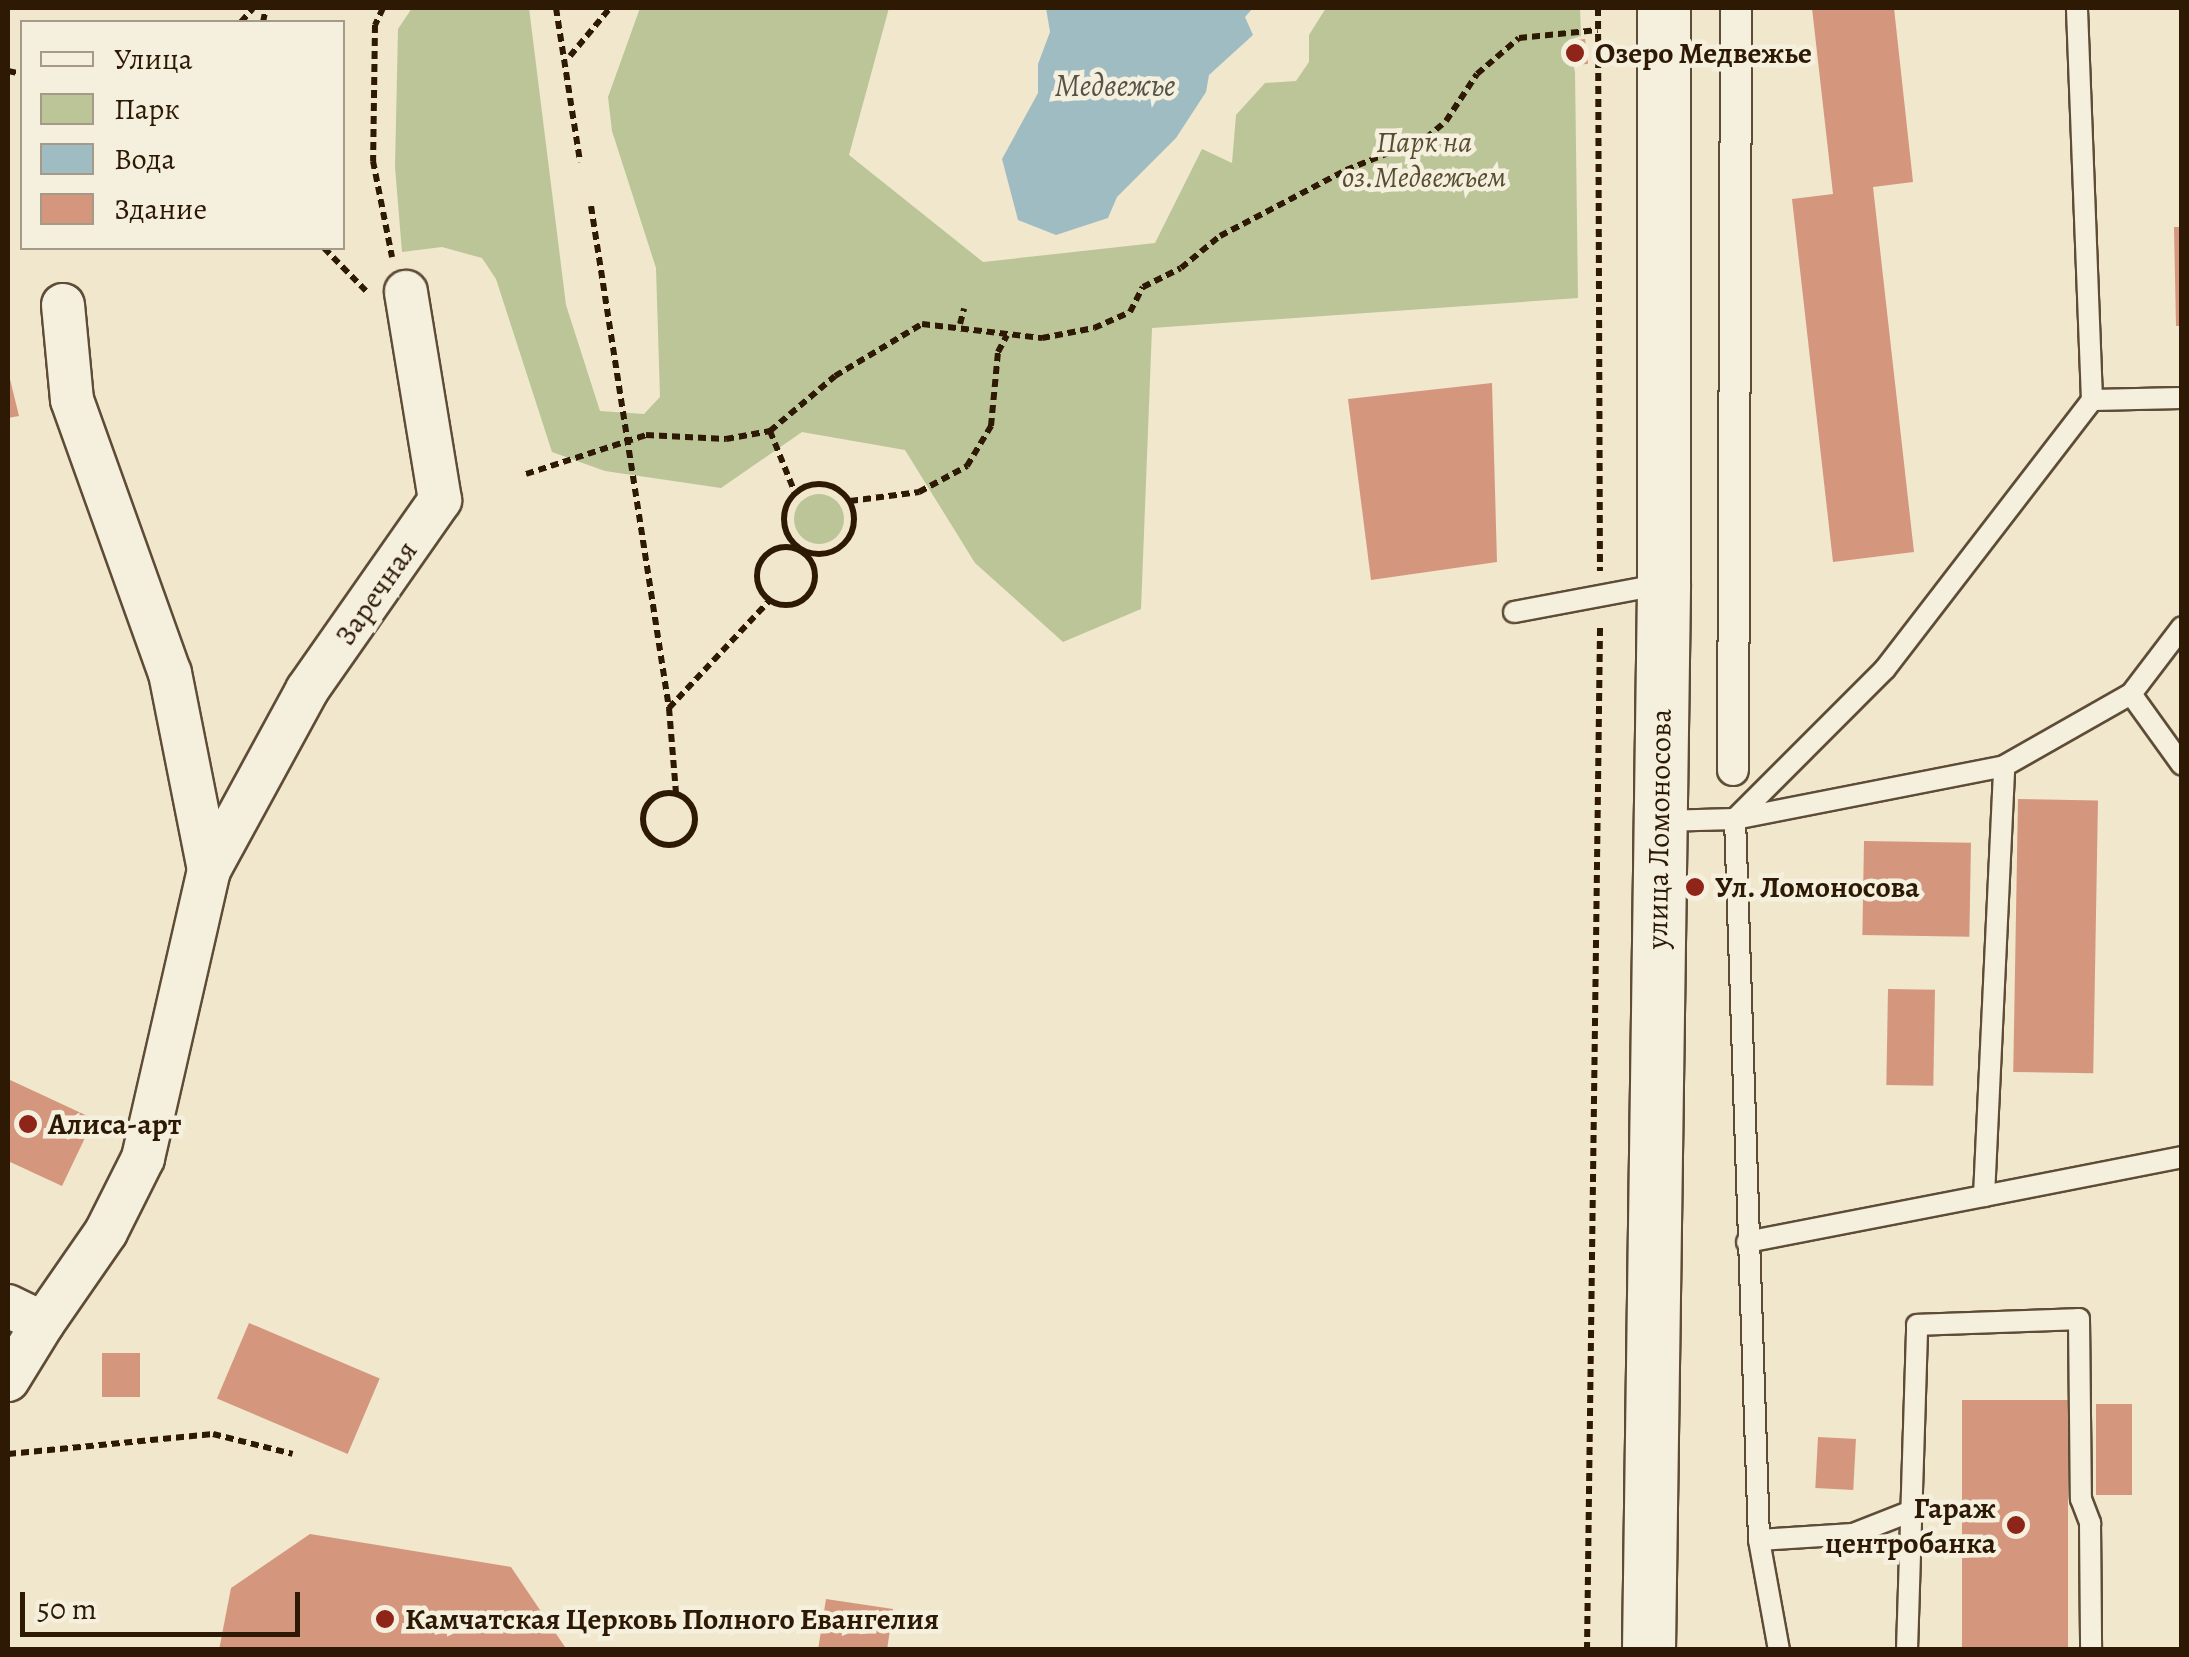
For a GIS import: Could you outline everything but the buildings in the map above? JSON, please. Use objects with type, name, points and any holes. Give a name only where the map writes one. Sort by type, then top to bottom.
[{"type":"street","name":"улица Ломоносова","points":[[1649,1650],[1664,584],[1664,8]]},
{"type":"street","points":[[1733,770],[1736,8]]},
{"type":"street","name":"Заречная","points":[[8,1380],[25,1314],[106,1232],[143,1158],[209,870],[308,690],[440,500],[392,297]]},
{"type":"street","name":"Заречная","points":[[63,305],[72,400],[170,674],[209,870]]},
{"type":"lane","points":[[1779,1650],[1759,1540],[1735,819],[1884,669],[2092,400],[2077,8]]},
{"type":"lane","points":[[2092,400],[2182,398]]},
{"type":"lane","points":[[1514,612],[1664,584]]},
{"type":"lane","points":[[1658,821],[1735,819],[2004,766],[2132,694],[2181,628]]},
{"type":"lane","points":[[2132,694],[2182,765]]},
{"type":"lane","points":[[1984,1196],[2004,766]]},
{"type":"lane","points":[[1747,1242],[2182,1157]]},
{"type":"lane","points":[[1907,1650],[1908,1512],[1918,1325],[2079,1319],[2080,1500],[2090,1524],[2091,1650]]},
{"type":"lane","points":[[1759,1540],[1853,1534],[1908,1512]]},
{"type":"path","points":[[384,8],[375,25],[374,161],[392,297]]},
{"type":"path","points":[[556,8],[580,162]]},
{"type":"path","points":[[570,56],[610,8]]},
{"type":"path","points":[[1587,1650],[1600,597],[1598,8]]},
{"type":"path","points":[[526,474],[625,440],[668,434],[726,439],[770,431],[806,398],[901,332],[930,323],[960,324],[1007,335],[1069,336],[1130,312],[1143,286],[1181,268],[1220,236],[1346,170],[1426,138],[1446,121],[1477,74],[1519,38],[1598,30]]},
{"type":"path","points":[[591,206],[670,708],[676,794],[692,808],[693,830],[676,844],[660,843],[644,824],[646,807],[659,795],[676,794]]},
{"type":"path","points":[[327,250],[392,297]]},
{"type":"path","points":[[960,324],[964,309]]},
{"type":"path","points":[[796,493],[825,484],[850,501],[919,492],[967,466],[991,426],[998,352],[1007,335]]},
{"type":"path","points":[[770,431],[796,493],[785,527],[801,550],[819,554],[850,537],[850,501]]},
{"type":"path","points":[[777,548],[803,552],[815,574],[810,591],[788,605],[770,600],[757,581],[763,557],[777,548]]},
{"type":"path","points":[[670,708],[770,600]]},
{"type":"path","points":[[8,1454],[213,1434],[293,1454]]},
{"type":"green space","name":"Парк на оз.Медвежьем","points":[[412,8],[529,8],[566,305],[600,411],[644,414],[660,397],[656,268],[612,131],[608,97],[640,8],[889,8],[849,155],[983,262],[1155,243],[1202,149],[1232,163],[1236,115],[1265,83],[1296,81],[1309,62],[1309,35],[1326,8],[1580,8],[1581,36],[1568,40],[1575,72],[1578,298],[1152,328],[1141,609],[1063,642],[975,563],[905,450],[802,432],[721,488],[605,471],[552,452],[496,279],[482,258],[442,247],[402,252],[395,167],[398,29]]},
{"type":"green space","points":[[819,494],[836,502],[844,519],[836,536],[819,544],[802,536],[794,519],[802,502]]},
{"type":"water","name":"Медвежье","points":[[1046,8],[1253,8],[1245,17],[1253,35],[1209,75],[1206,92],[1176,138],[1117,197],[1108,218],[1056,235],[1018,220],[1002,159],[1038,93],[1038,64],[1050,32]]},
{"type":"place","name":"Озеро Медвежье","points":[[1575,53]]},
{"type":"place","name":"Ул. Ломоносова","points":[[1695,887]]},
{"type":"place","name":"Алиса-арт","points":[[28,1124]]},
{"type":"place","name":"Гараж центробанка","points":[[2016,1525]]},
{"type":"place","name":"Камчатская Церковь Полного Евангелия","points":[[385,1619]]}]
